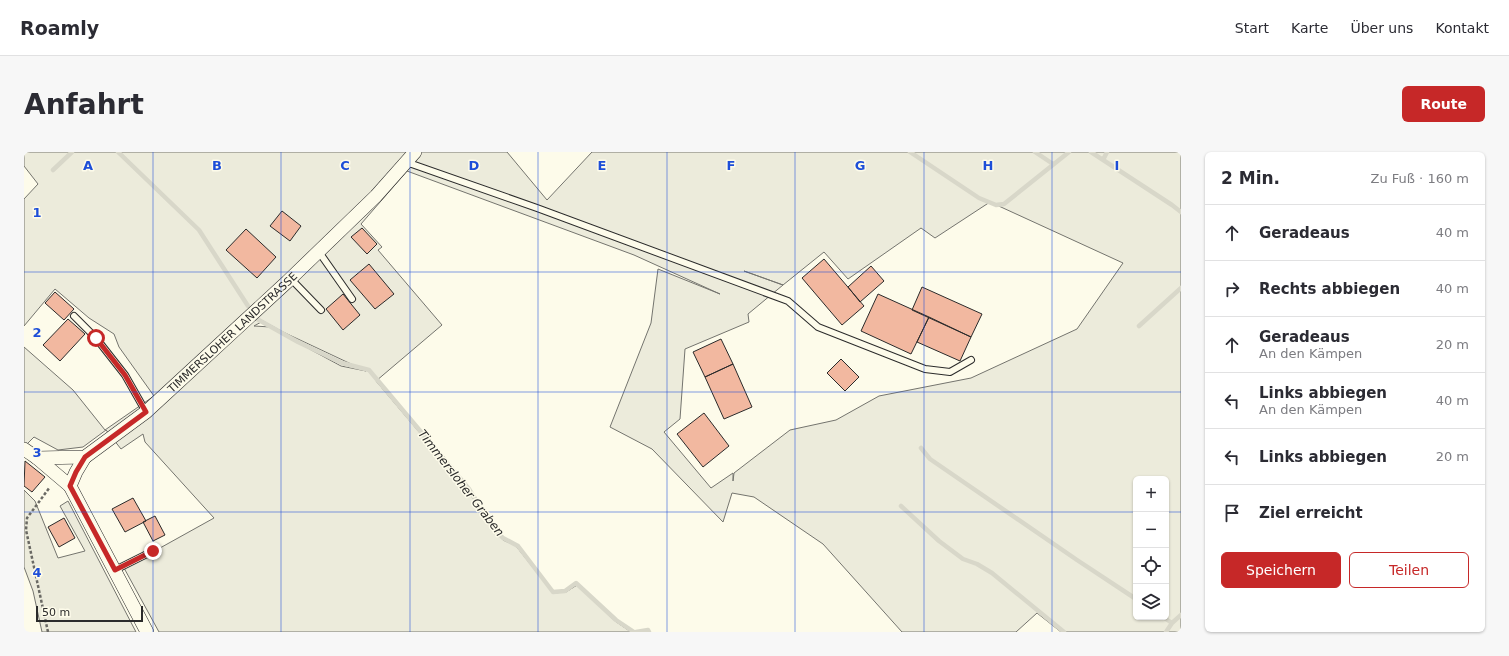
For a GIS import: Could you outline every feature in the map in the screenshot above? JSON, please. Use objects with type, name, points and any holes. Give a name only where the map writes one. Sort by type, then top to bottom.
[{"type":"street","name":"TIMMERSLOHER LANDSTRASSE","points":[[85,457],[146,412],[291,279],[376,196],[415,152]]},
{"type":"street","points":[[24,449],[70,486],[147,632]]},
{"type":"street","points":[[37,458],[85,457]]},
{"type":"street","points":[[70,486],[85,457]]},
{"type":"lane","points":[[406,162],[537,208],[788,301],[818,327],[925,369],[950,372],[971,360]]},
{"type":"lane","points":[[319,252],[352,299]]},
{"type":"lane","points":[[291,279],[321,310]]},
{"type":"lane","points":[[74,316],[96,338],[125,375],[146,412]]},
{"type":"lane","points":[[115,570],[153,551]]},
{"type":"path","points":[[48,632],[26,530],[27,518],[58,475]]},
{"type":"shaded area","points":[[24,152],[507,152],[547,200],[592,152],[1181,152],[1181,632],[1061,632],[1037,613],[1016,632],[902,632],[823,544],[754,497],[732,493],[723,522],[652,449],[610,427],[651,323],[658,269],[720,294],[634,255],[407,171],[361,224],[382,247],[378,250],[442,325],[376,381],[468,490],[492,529],[503,540],[516,546],[553,593],[566,592],[577,585],[615,621],[631,632],[159,632],[124,568],[214,518],[145,442],[143,434],[121,449],[106,430],[83,447],[58,450],[34,437],[24,447],[24,347],[73,390],[105,430],[154,396],[119,347],[114,334],[89,318],[55,289],[24,326],[24,199],[38,184],[24,166]],"holes":[[[990,202],[1123,263],[1077,329],[971,378],[879,396],[836,420],[790,430],[734,473],[733,481],[733,473],[711,488],[664,432],[680,419],[685,349],[749,322],[748,314],[824,252],[848,279],[921,228],[935,238]],[[263,321],[283,332],[366,371],[341,366],[271,327],[254,326]]]},
{"type":"shaded area","points":[[24,490],[35,501],[58,558],[85,551],[60,506],[68,501],[136,632],[42,632],[33,591],[24,567]]},
{"type":"building","points":[[282,211],[301,226],[290,241],[270,226]]},
{"type":"building","points":[[362,228],[377,244],[367,254],[351,237]]},
{"type":"building","points":[[246,229],[276,257],[257,278],[226,250]]},
{"type":"building","points":[[824,259],[864,306],[842,325],[802,278]]},
{"type":"building","points":[[369,264],[394,294],[375,309],[350,280]]},
{"type":"building","points":[[871,266],[884,281],[860,302],[848,287]]},
{"type":"building","points":[[922,287],[982,314],[971,337],[912,310]]},
{"type":"building","points":[[55,292],[74,309],[64,320],[45,303]]},
{"type":"building","points":[[343,294],[360,315],[343,330],[326,309]]},
{"type":"building","points":[[878,294],[929,317],[911,354],[861,331]]},
{"type":"building","points":[[929,317],[971,337],[960,361],[917,342]]},
{"type":"building","points":[[68,319],[85,334],[60,361],[43,345]]},
{"type":"building","points":[[721,339],[733,364],[705,377],[693,352]]},
{"type":"building","points":[[841,359],[859,377],[845,391],[827,373]]},
{"type":"building","points":[[733,364],[752,407],[724,419],[705,377]]},
{"type":"building","points":[[704,413],[729,446],[703,467],[677,434]]},
{"type":"building","points":[[25,461],[45,477],[32,492],[24,486]]},
{"type":"building","points":[[133,498],[146,521],[125,532],[112,509]]},
{"type":"building","points":[[155,516],[165,535],[153,541],[143,522]]},
{"type":"building","points":[[64,518],[75,538],[59,547],[48,527]]},
{"type":"waterway","name":"Timmersloher Graben","points":[[53,170],[72,152]]},
{"type":"waterway","name":"Timmersloher Graben","points":[[118,152],[199,230],[248,306]]},
{"type":"waterway","points":[[910,152],[979,198],[996,205],[1004,204],[1069,152]]},
{"type":"waterway","points":[[1035,152],[1053,164]]},
{"type":"waterway","points":[[1091,152],[1181,212]]},
{"type":"waterway","points":[[1103,160],[1107,152]]},
{"type":"waterway","points":[[1139,326],[1181,288]]},
{"type":"waterway","name":"Timmersloher Graben","points":[[257,319],[298,342],[342,363],[369,370],[469,489],[494,529],[503,538],[518,546],[553,592],[565,591],[576,583],[616,620],[634,632]]},
{"type":"waterway","points":[[921,448],[930,459],[1133,597]]},
{"type":"waterway","points":[[901,506],[939,541],[963,559],[977,564],[992,573],[1064,632]]},
{"type":"waterway","points":[[1172,623],[1181,615]]},
{"type":"waterway","points":[[1166,632],[1172,623],[1168,620]]},
{"type":"waterway","name":"Timmersloher Graben","points":[[636,632],[648,630],[649,632]]},
{"type":"route","points":[[96,338],[125,375],[146,412],[85,457],[70,486],[115,570],[153,551]]}]
